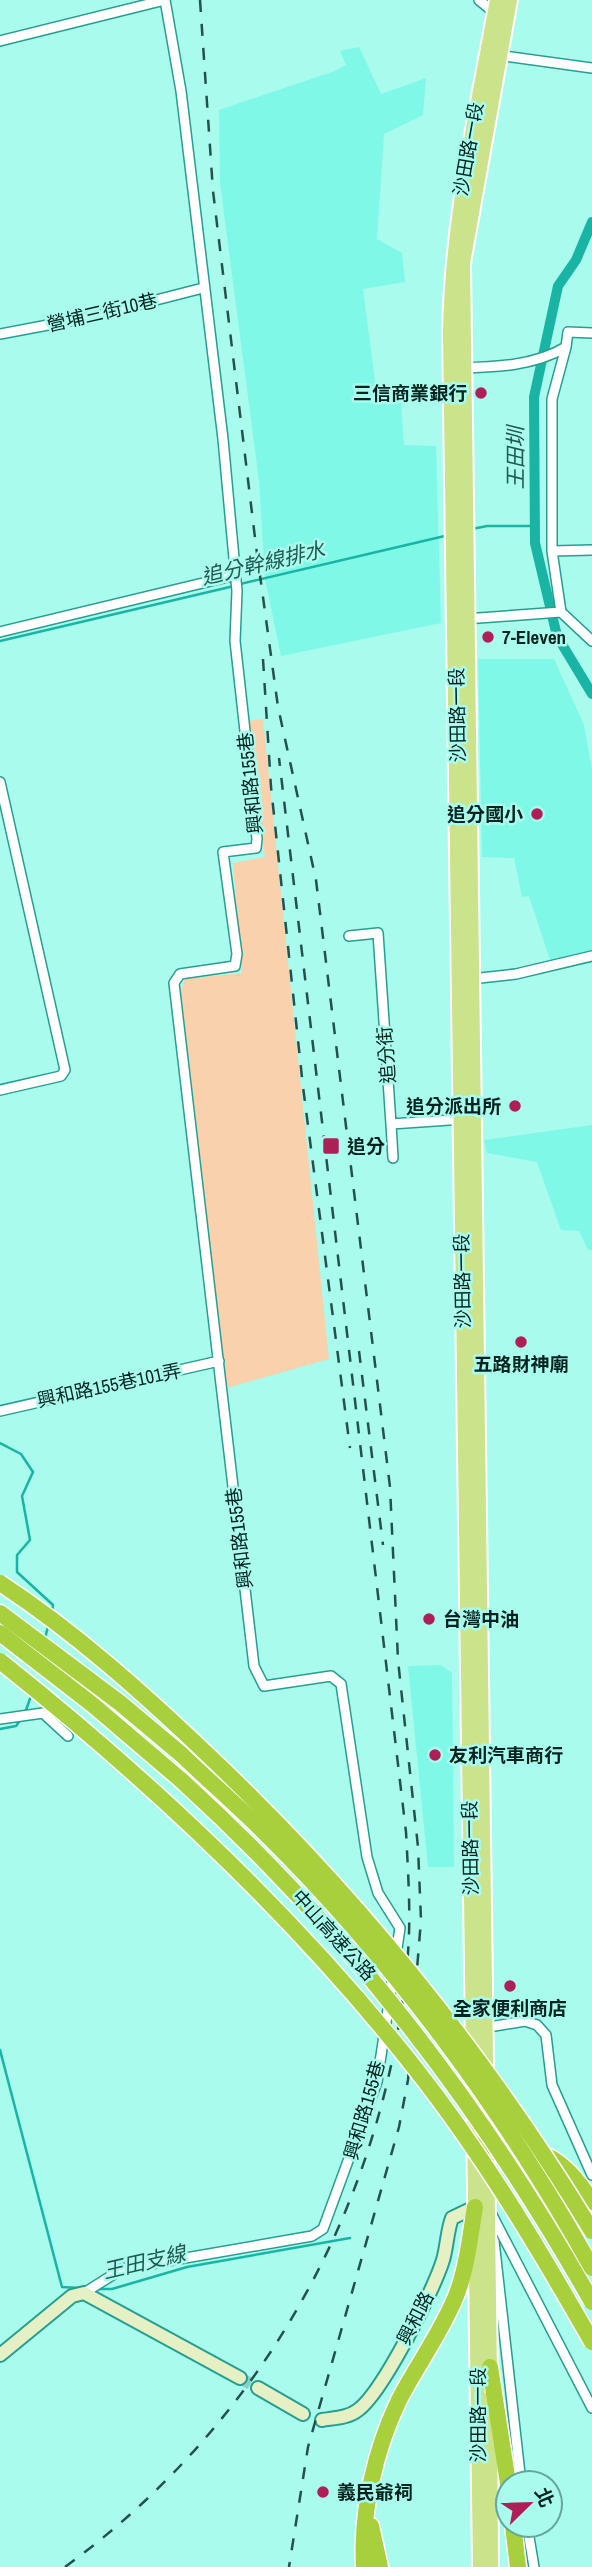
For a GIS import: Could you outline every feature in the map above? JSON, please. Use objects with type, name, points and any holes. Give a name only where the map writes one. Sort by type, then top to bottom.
[{"type":"highway","name":"中山高速公路","points":[[0,1583],[127,1679],[272,1815],[338,1885],[460,2032],[592,2231]]},
{"type":"highway","name":"中山高速公路","points":[[0,1613],[120,1703],[182,1755],[268,1836],[356,1933],[413,2001],[494,2111],[592,2268]]},
{"type":"highway","name":"中山高速公路","points":[[0,1633],[103,1713],[253,1846],[367,1971],[426,2045],[482,2123],[554,2235],[592,2302]]},
{"type":"highway","points":[[0,1661],[192,1826],[291,1924],[356,1996],[415,2068],[510,2201],[592,2342]]},
{"type":"highway","points":[[480,2145],[529,2148],[555,2159],[572,2174],[592,2202]]},
{"type":"highway","points":[[364,2567],[368,2507],[374,2470],[386,2433],[400,2400],[446,2321],[457,2294],[482,2208]]},
{"type":"highway","points":[[490,2367],[506,2469]]},
{"type":"highway","points":[[368,2507],[380,2567]]},
{"type":"highway","points":[[515,2539],[519,2567]]},
{"type":"main road","name":"沙田路一段","points":[[480,2567],[482,2208],[471,2029],[473,1946],[462,619],[452,547],[458,368],[451,278],[456,224],[500,11],[510,0]]},
{"type":"main road","name":"沙田路一段","points":[[464,804],[471,979],[466,1119],[488,2028],[480,2145]]},
{"type":"main road","name":"沙田路一段","points":[[482,2208],[487,2254],[490,2367],[491,2567]]},
{"type":"street","points":[[0,41],[164,0],[181,92],[223,439],[236,575],[0,632]]},
{"type":"street","points":[[479,0],[500,11]]},
{"type":"street","points":[[492,54],[592,68]]},
{"type":"street","name":"營埔三街10巷","points":[[0,334],[90,317],[203,288]]},
{"type":"street","points":[[592,333],[568,332],[552,399],[552,551],[562,612],[592,641]]},
{"type":"street","points":[[458,368],[492,368],[550,356],[566,347]]},
{"type":"street","points":[[552,551],[592,550]]},
{"type":"street","name":"興和路155巷","points":[[84,2293],[122,2269],[312,2236],[323,2229],[377,2081],[400,1928],[378,1893],[367,1857],[341,1684],[331,1676],[264,1686],[256,1674],[174,983],[180,974],[235,965],[237,954],[223,852],[256,848],[234,641],[236,575]]},
{"type":"street","points":[[462,619],[562,612]]},
{"type":"street","points":[[0,782],[65,1070],[61,1076],[0,1090]]},
{"type":"street","name":"追分街","points":[[349,936],[378,933],[391,1124]]},
{"type":"street","points":[[471,979],[516,974],[592,956]]},
{"type":"street","points":[[393,1158],[391,1124],[466,1119]]},
{"type":"street","name":"興和路155巷101弄","points":[[0,1410],[219,1361]]},
{"type":"street","points":[[0,1719],[43,1713],[68,1736]]},
{"type":"street","points":[[471,2029],[525,2021],[537,2025],[546,2035],[552,2085],[592,2173]]},
{"type":"street","points":[[555,2159],[592,2173]]},
{"type":"street","points":[[482,2208],[592,2408]]},
{"type":"street","name":"興和路","points":[[322,2420],[345,2417],[358,2411],[372,2397],[437,2275],[452,2218],[482,2208]]},
{"type":"street","name":"沙田路一段","points":[[482,2208],[519,2469]]},
{"type":"street","points":[[0,2355],[72,2296],[84,2293],[240,2378]]},
{"type":"street","points":[[258,2388],[303,2414]]},
{"type":"street","points":[[529,2539],[534,2567]]},
{"type":"shaded area","points":[[359,47],[381,94],[426,78],[423,115],[384,134],[377,239],[402,253],[405,282],[363,289],[378,404],[401,403],[404,445],[436,446],[441,623],[281,656],[265,579],[259,481],[220,183],[219,110],[335,71],[346,65],[340,51]]},
{"type":"shaded area","name":"追分國小","points":[[478,659],[554,659],[584,725],[592,770],[592,950],[550,960],[529,896],[522,897],[514,858],[482,857]]},
{"type":"shaded area","points":[[263,719],[329,1359],[227,1388],[181,990],[185,979],[242,973],[233,863],[265,857],[248,721]]},
{"type":"shaded area","points":[[592,1125],[592,1250],[588,1250],[579,1231],[561,1230],[537,1162],[487,1153],[484,1140]]},
{"type":"shaded area","name":"友利汽車商行","points":[[441,1665],[452,1673],[454,1867],[428,1867],[408,1666]]},
{"type":"waterway","name":"王田圳","points":[[592,222],[576,260],[558,286],[534,397],[535,543],[557,636],[592,694]]},
{"type":"waterway","name":"追分幹線排水","points":[[472,529],[487,526],[535,526]]},
{"type":"waterway","name":"追分幹線排水","points":[[240,584],[449,535]]},
{"type":"waterway","name":"追分幹線排水","points":[[0,641],[234,586]]},
{"type":"waterway","name":"王田支線","points":[[0,1443],[21,1454],[33,1472],[22,1496],[30,1540],[17,1555],[17,1572],[53,1605],[52,1612]]},
{"type":"waterway","name":"王田支線","points":[[45,1639],[48,1626]]},
{"type":"waterway","name":"王田支線","points":[[25,1713],[32,1693]]},
{"type":"waterway","name":"王田支線","points":[[0,1729],[16,1726],[21,1719]]},
{"type":"waterway","name":"王田支線","points":[[0,2050],[62,2287],[80,2288]]},
{"type":"waterway","name":"王田支線","points":[[97,2289],[112,2289],[187,2267],[350,2238]]},
{"type":"tunnel","points":[[240,2378],[258,2388]]},
{"type":"railway","points":[[200,0],[213,191],[256,546],[278,707],[316,880],[390,1487],[398,1660],[418,1847],[421,1920],[408,2080],[399,2127],[308,2447],[289,2567]]},
{"type":"railway","points":[[263,659],[271,787],[303,1087],[350,1448]]},
{"type":"railway","points":[[65,2567],[136,2509],[200,2445],[255,2374],[303,2298],[343,2218],[374,2133],[395,2044],[408,1953],[406,1832],[279,758]]},
{"type":"railway","points":[[359,1351],[383,1545]]},
{"type":"place","name":"三信商業銀行","points":[[481,393]]},
{"type":"place","name":"7-Eleven","points":[[488,637]]},
{"type":"place","name":"追分國小","points":[[537,814]]},
{"type":"place","name":"追分派出所","points":[[515,1106]]},
{"type":"place","name":"追分","points":[[331,1146]]},
{"type":"place","name":"五路財神廟","points":[[521,1342]]},
{"type":"place","name":"台灣中油","points":[[429,1619]]},
{"type":"place","name":"友利汽車商行","points":[[435,1755]]},
{"type":"place","name":"全家便利商店","points":[[510,1986]]},
{"type":"place","name":"義民爺祠","points":[[323,2492]]}]
